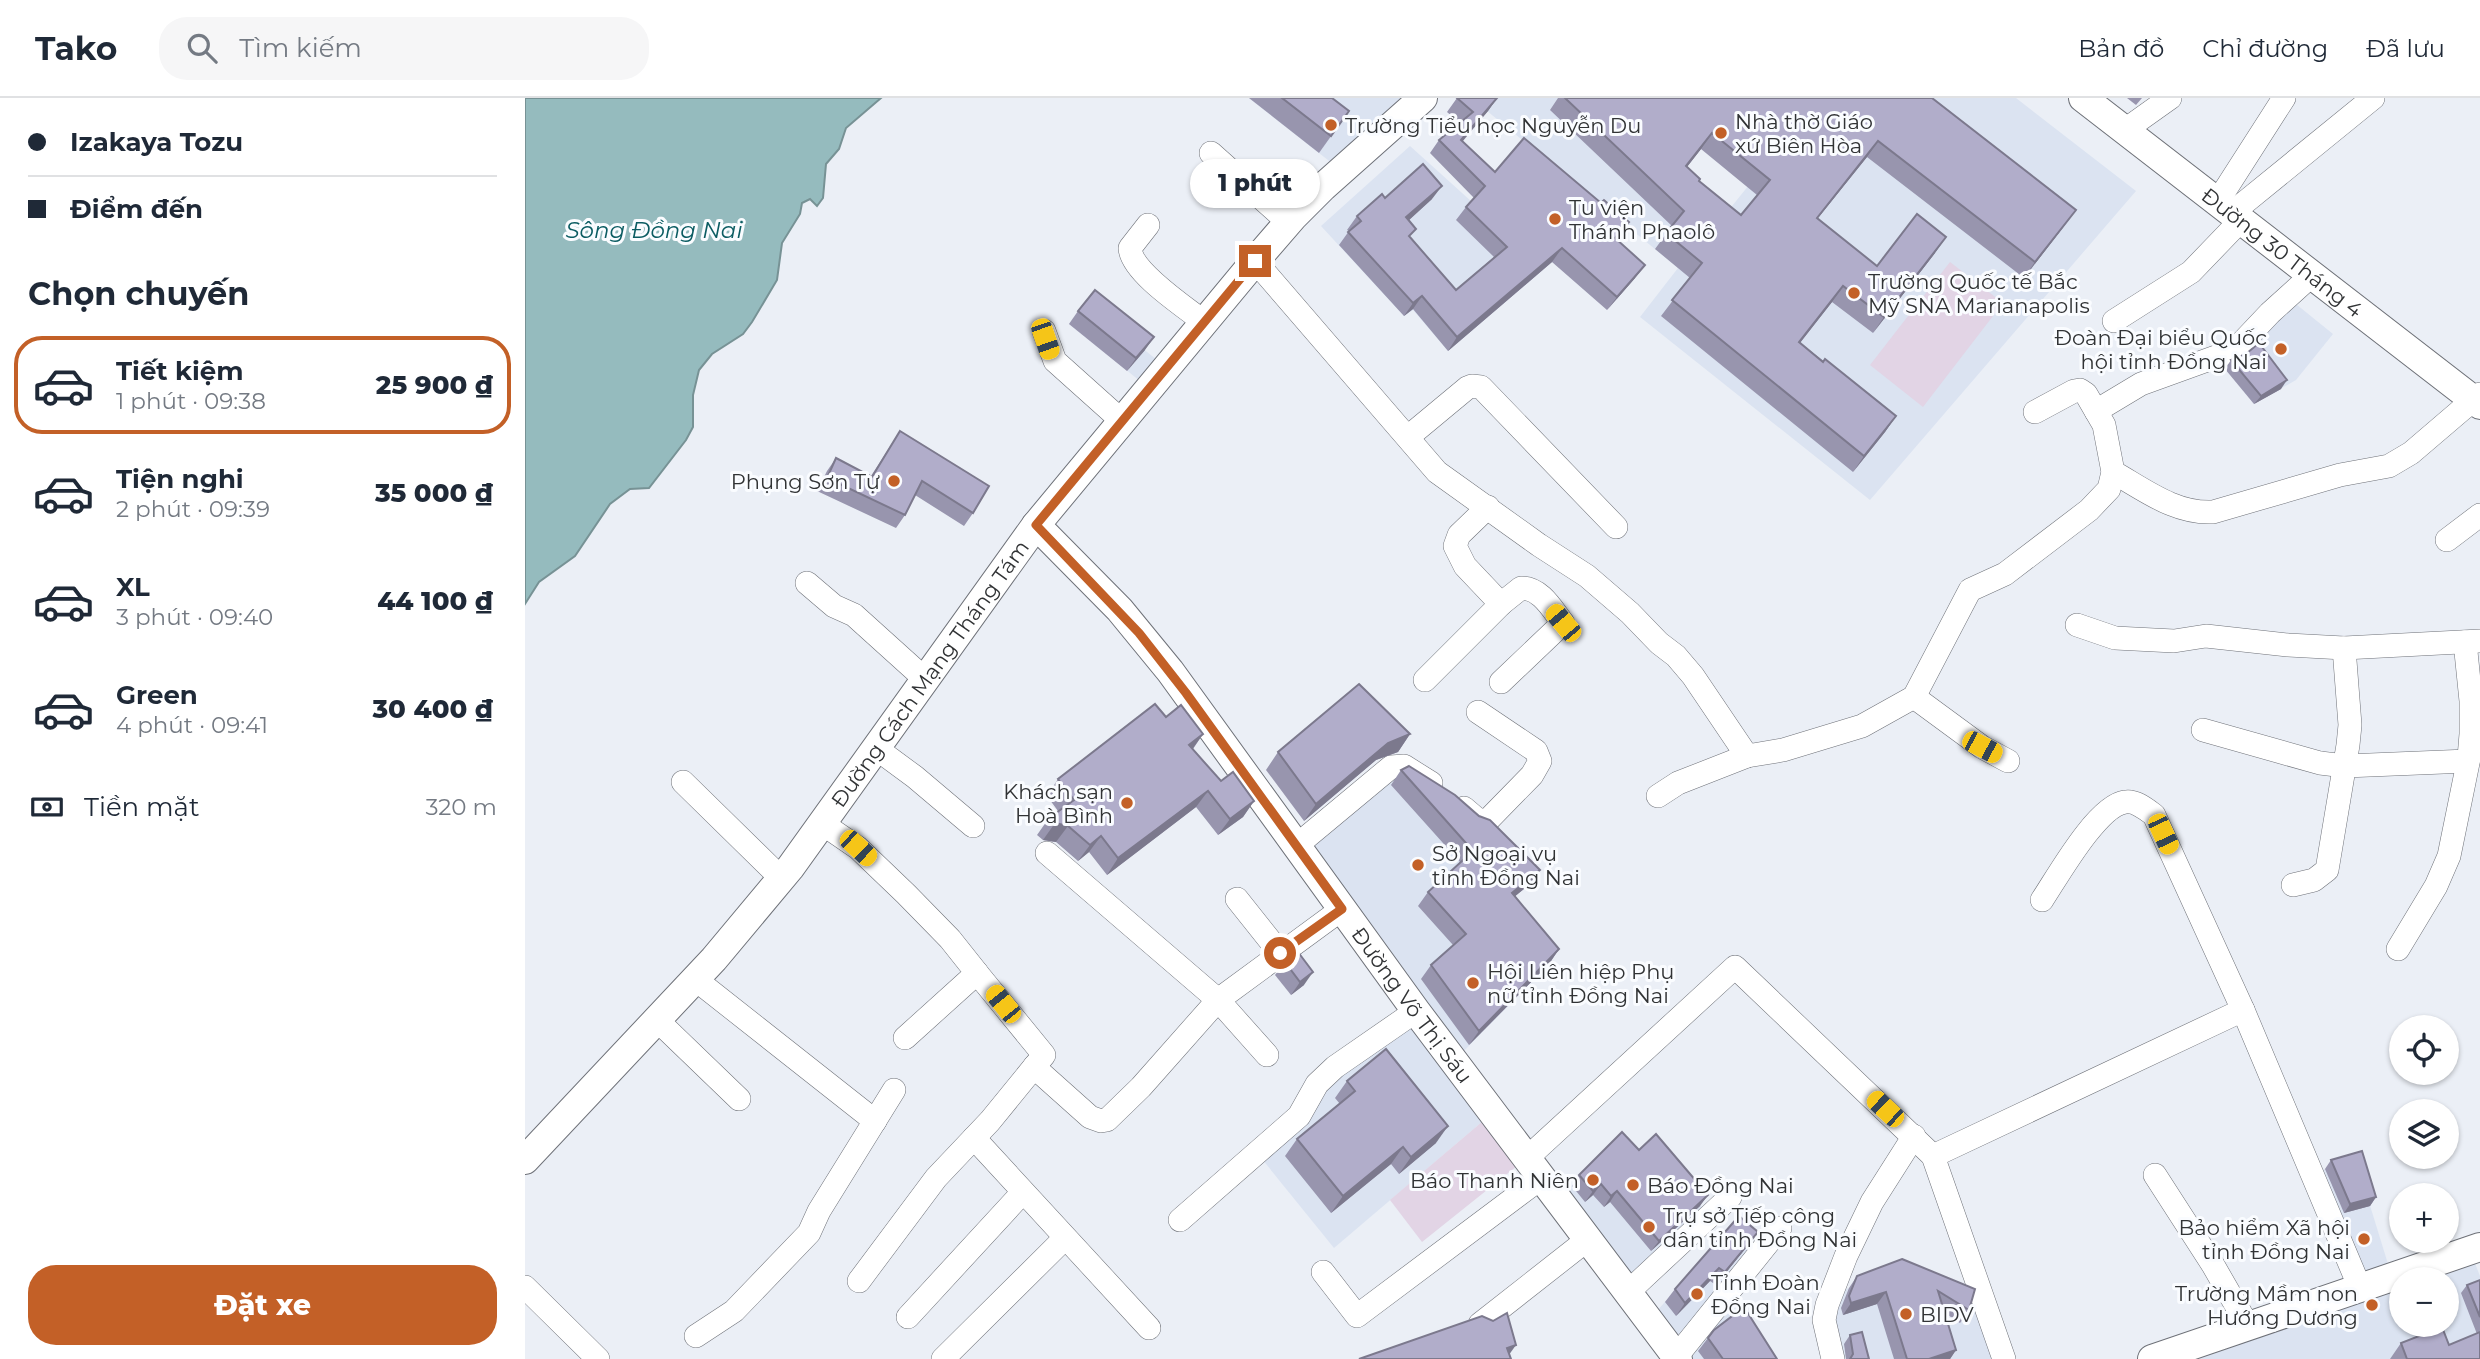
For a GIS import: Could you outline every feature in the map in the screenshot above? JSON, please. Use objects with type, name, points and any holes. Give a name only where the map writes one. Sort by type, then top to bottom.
[{"type":"main road","name":"Đường Cách Mạng Tháng Tám","points":[[525,1160],[695,979],[781,878],[823,824],[1036,525],[1203,322],[1288,222],[1342,169],[1423,98]]},
{"type":"main road","name":"Đường 30 Tháng 4","points":[[2083,98],[2478,400]]},
{"type":"main road","name":"Đường Võ Thị Sáu","points":[[1036,525],[1139,633],[1533,1169],[1677,1358]]},
{"type":"main road","points":[[2152,1359],[2360,1288],[2478,1253]]},
{"type":"street","points":[[2125,130],[2170,98]]},
{"type":"street","points":[[2114,321],[2191,272],[2231,211],[2284,98]]},
{"type":"street","points":[[2231,211],[2373,98]]},
{"type":"street","points":[[1211,153],[1288,222]]},
{"type":"street","points":[[1148,225],[1130,248],[1133,260],[1203,322]]},
{"type":"street","points":[[1255,261],[1437,472],[1603,588],[1658,643],[1676,656],[1693,676],[1747,756]]},
{"type":"street","points":[[2096,411],[2141,384],[2235,350],[2312,274]]},
{"type":"street","points":[[1044,331],[1055,361],[1122,421]]},
{"type":"street","points":[[1408,437],[1468,388],[1481,387],[1616,527]]},
{"type":"street","points":[[1658,796],[1678,783],[1747,756],[1783,750],[1843,733],[1880,717],[1914,697],[1970,590],[2005,574],[2089,510],[2109,489],[2113,472],[2104,425],[2086,394],[2078,390],[2035,412]]},
{"type":"street","points":[[2113,472],[2177,508],[2194,513],[2213,512],[2340,475],[2389,466],[2411,453],[2478,400]]},
{"type":"street","points":[[1488,507],[1459,535],[1455,546],[1465,566],[1501,604]]},
{"type":"street","points":[[2447,540],[2480,516]]},
{"type":"street","points":[[807,583],[827,602],[853,615],[926,680]]},
{"type":"street","points":[[1425,680],[1501,604],[1521,588],[1531,589],[1541,595],[1563,623],[1501,682]]},
{"type":"street","points":[[2077,625],[2125,639],[2215,637],[2344,648],[2472,641],[2472,734],[2449,856],[2443,873],[2398,949]]},
{"type":"street","points":[[2293,884],[2314,880],[2327,870],[2350,725],[2344,648]]},
{"type":"street","points":[[1914,697],[1982,747],[2008,761]]},
{"type":"street","points":[[1296,846],[1385,771],[1399,765],[1454,799],[1478,820],[1488,820],[1532,775],[1541,758],[1536,751],[1478,712]]},
{"type":"street","points":[[2203,730],[2320,763],[2345,766],[2468,761]]},
{"type":"street","points":[[877,749],[924,783],[973,826]]},
{"type":"street","points":[[683,782],[781,878]]},
{"type":"street","points":[[2042,900],[2101,816],[2112,807],[2126,802],[2143,807],[2154,815],[2243,1010],[2360,1288]]},
{"type":"street","points":[[823,824],[858,848],[950,939],[1044,1055],[974,1138],[936,1178],[859,1281]]},
{"type":"street","points":[[1047,853],[1218,1000],[1267,1055]]},
{"type":"street","points":[[1237,899],[1280,953]]},
{"type":"street","points":[[1034,1068],[1090,1117],[1105,1121],[1119,1110],[1218,1000],[1342,909]]},
{"type":"street","points":[[1323,1272],[1357,1316],[1533,1169],[1735,967],[1933,1156],[2004,1359]]},
{"type":"street","points":[[905,1038],[978,973]]},
{"type":"street","points":[[695,979],[875,1121]]},
{"type":"street","points":[[1933,1156],[2243,1010]]},
{"type":"street","points":[[1180,1220],[1299,1116],[1317,1084],[1335,1067],[1416,1011]]},
{"type":"street","points":[[657,1020],[739,1099]]},
{"type":"street","points":[[696,1336],[734,1311],[809,1233],[819,1211],[894,1090]]},
{"type":"street","points":[[1833,1359],[1824,1320],[1827,1305],[1846,1256],[1872,1202],[1914,1136]]},
{"type":"street","points":[[974,1138],[1149,1328]]},
{"type":"street","points":[[2155,1175],[2213,1265],[2248,1326]]},
{"type":"street","points":[[908,1317],[1023,1192]]},
{"type":"street","points":[[1627,1293],[1730,1198]]},
{"type":"street","points":[[1677,1358],[1780,1228]]},
{"type":"street","points":[[943,1359],[1065,1238]]},
{"type":"street","points":[[1480,1324],[1587,1240]]},
{"type":"street","points":[[525,1287],[599,1359]]},
{"type":"shaded area","name":"Trường Tiểu học Nguyễn Du","points":[[1249,98],[1409,98],[1333,164]]},
{"type":"shaded area","name":"Trường Quốc tế Bắc Mỹ SNA Marianapolis","points":[[1478,98],[1617,98],[1728,211],[1819,98],[2016,98],[2136,191],[1870,500],[1640,317],[1678,268],[1475,101]]},
{"type":"shaded area","points":[[1410,146],[1545,268],[1448,351],[1413,310],[1404,316],[1321,226]]},
{"type":"shaded area","points":[[1950,262],[2003,303],[1923,407],[1870,365]]},
{"type":"shaded area","name":"Đoàn Đại biểu Quốc hội tỉnh Đồng Nai","points":[[2291,300],[2333,334],[2296,380],[2254,404],[2219,361]]},
{"type":"shaded area","points":[[1086,303],[1157,360],[1140,381],[1069,324]]},
{"type":"shaded area","name":"Sở Ngoại vụ tỉnh Đồng Nai","points":[[1396,773],[1530,884],[1502,907],[1549,964],[1461,1054],[1309,844]]},
{"type":"shaded area","points":[[1410,1023],[1483,1121],[1334,1248],[1262,1159],[1325,1086]]},
{"type":"shaded area","points":[[1483,1121],[1517,1166],[1422,1242],[1390,1200]]},
{"type":"shaded area","points":[[1615,1143],[1631,1160],[1649,1145],[1705,1211],[1632,1280],[1565,1192]]},
{"type":"shaded area","name":"Bảo hiểm Xã hội tỉnh Đồng Nai","points":[[2356,1160],[2388,1264],[2362,1276],[2318,1171]]},
{"type":"shaded area","name":"Tỉnh Đoàn Đồng Nai","points":[[1730,1229],[1755,1251],[1720,1297],[1759,1359],[1692,1359],[1656,1312]]},
{"type":"shaded area","name":"Trường Mầm non Hướng Dương","points":[[2474,1261],[2480,1276],[2480,1359],[2188,1359],[2389,1290],[2389,1337],[2459,1337],[2459,1267],[2456,1267]]},
{"type":"shaded area","name":"BIDV","points":[[1894,1272],[1977,1305],[1996,1359],[1840,1359],[1832,1311],[1841,1291]]},
{"type":"water","name":"Sông Đồng Nai","points":[[525,98],[881,98],[846,128],[839,149],[826,164],[823,198],[817,206],[810,199],[802,203],[800,214],[782,243],[777,280],[752,322],[743,334],[712,354],[699,370],[693,395],[693,427],[686,440],[649,488],[630,489],[610,504],[575,556],[539,582],[525,604]]},
{"type":"building","points":[[1282,98],[1332,98],[1349,111],[1331,136]]},
{"type":"building","points":[[1457,98],[1497,98],[1461,140],[1495,172],[1524,138],[1601,203],[1604,200],[1629,222],[1615,238],[1645,265],[1617,297],[1562,248],[1457,337],[1422,296],[1413,303],[1348,232],[1361,221],[1357,216],[1382,194],[1385,198],[1423,164],[1442,186],[1406,217],[1416,229],[1409,236],[1456,290],[1507,247],[1466,207],[1485,186],[1439,140],[1473,112]]},
{"type":"building","points":[[1565,98],[1932,98],[2076,210],[2035,262],[1878,141],[1817,218],[1877,266],[1917,214],[1946,237],[1884,317],[1843,286],[1799,342],[1823,362],[1825,359],[1896,416],[1864,456],[1672,300],[1702,263],[1666,233],[1684,211]],"holes":[[[1712,133],[1770,180],[1741,215],[1699,181],[1686,166]]]},
{"type":"building","points":[[1095,290],[1154,337],[1136,358],[1078,311]]},
{"type":"building","points":[[2259,343],[2287,380],[2261,396],[2231,360],[2246,354]]},
{"type":"building","points":[[900,431],[989,486],[973,513],[922,481],[905,515],[827,478],[836,458],[872,477]]},
{"type":"building","points":[[1359,684],[1410,734],[1388,743],[1316,804],[1278,752]]},
{"type":"building","name":"Khách sạn Hoà Bình","points":[[1155,704],[1166,717],[1181,705],[1203,734],[1189,745],[1221,781],[1233,772],[1254,801],[1230,819],[1208,791],[1118,858],[1101,836],[1090,845],[1068,826],[1055,823],[1049,818],[1074,800],[1058,779]]},
{"type":"building","points":[[1409,766],[1455,795],[1479,816],[1490,820],[1540,870],[1512,893],[1559,949],[1479,1031],[1431,965],[1466,934],[1428,892],[1473,851],[1401,770]]},
{"type":"building","points":[[1298,952],[1313,972],[1300,982],[1285,962]]},
{"type":"building","points":[[1386,1049],[1448,1126],[1411,1157],[1403,1147],[1343,1196],[1297,1139],[1355,1091],[1347,1081]]},
{"type":"building","points":[[1622,1132],[1639,1150],[1656,1134],[1708,1195],[1659,1241],[1617,1191],[1611,1196],[1601,1184],[1593,1191],[1579,1175]]},
{"type":"building","points":[[2362,1151],[2376,1197],[2350,1204],[2331,1160]]},
{"type":"building","points":[[1739,1216],[1758,1232],[1725,1272],[1719,1268],[1685,1303],[1675,1289]]},
{"type":"building","points":[[1902,1259],[1975,1289],[1969,1310],[1938,1291],[1956,1350],[1929,1359],[1907,1359],[1886,1292],[1851,1303],[1849,1296],[1857,1276]]},
{"type":"building","points":[[2480,1280],[2480,1317],[2467,1285]]},
{"type":"building","points":[[1744,1307],[1777,1359],[1723,1359],[1708,1338],[1714,1330]]},
{"type":"building","points":[[1507,1313],[1516,1345],[1507,1348],[1511,1359],[1359,1359],[1482,1316],[1493,1321]]},
{"type":"building","points":[[1862,1332],[1869,1359],[1850,1359],[1853,1354],[1850,1335]]},
{"type":"building","points":[[2480,1332],[2480,1359],[2407,1359],[2401,1343],[2416,1337],[2446,1337],[2449,1345]]},
{"type":"place","name":"Trường Tiểu học Nguyễn Du","points":[[1331,125]]},
{"type":"place","name":"Nhà thờ Giáo xứ Biên Hòa","points":[[1721,133]]},
{"type":"place","name":"Tu viện Thánh Phaolô","points":[[1555,219]]},
{"type":"place","name":"Trường Quốc tế Bắc Mỹ SNA Marianapolis","points":[[1854,293]]},
{"type":"place","name":"Đoàn Đại biểu Quốc hội tỉnh Đồng Nai","points":[[2281,349]]},
{"type":"place","name":"Phụng Sơn Tự","points":[[894,481]]},
{"type":"place","name":"Khách sạn Hoà Bình","points":[[1127,803]]},
{"type":"place","name":"Sở Ngoại vụ tỉnh Đồng Nai","points":[[1418,865]]},
{"type":"place","name":"Hội Liên hiệp Phụ nữ tỉnh Đồng Nai","points":[[1473,983]]},
{"type":"place","name":"Báo Thanh Niên","points":[[1593,1180]]},
{"type":"place","name":"Báo Đồng Nai","points":[[1633,1185]]},
{"type":"place","name":"Trụ sở Tiếp công dân tỉnh Đồng Nai","points":[[1649,1227]]},
{"type":"place","name":"Bảo hiểm Xã hội tỉnh Đồng Nai","points":[[2364,1239]]},
{"type":"place","name":"Tỉnh Đoàn Đồng Nai","points":[[1697,1294]]},
{"type":"place","name":"Trường Mầm non Hướng Dương","points":[[2372,1305]]},
{"type":"place","name":"BIDV","points":[[1906,1314]]},
{"type":"route","points":[[1255,261],[1036,525],[1120,610],[1139,633],[1186,693],[1342,909],[1280,953]]}]
